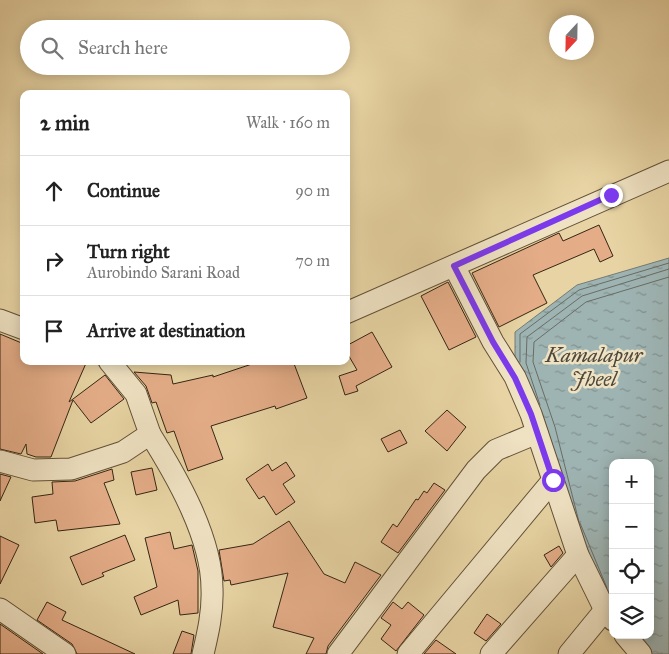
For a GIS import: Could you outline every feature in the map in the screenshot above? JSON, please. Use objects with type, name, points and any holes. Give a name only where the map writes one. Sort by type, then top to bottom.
[{"type":"street","points":[[350,311],[669,171]]},
{"type":"street","points":[[454,266],[493,342],[515,378],[537,433],[578,555],[609,615],[569,654]]},
{"type":"street","points":[[0,320],[20,328]]},
{"type":"street","points":[[111,365],[136,394],[150,434],[175,474],[203,539],[212,588],[210,622],[203,654]]},
{"type":"street","points":[[338,654],[476,470],[496,450],[537,433]]},
{"type":"street","points":[[0,462],[34,470],[72,469],[123,452],[150,434]]},
{"type":"street","points":[[408,654],[553,480]]},
{"type":"street","points":[[491,654],[578,555]]},
{"type":"street","points":[[0,609],[65,654]]},
{"type":"street","points":[[628,639],[640,654]]},
{"type":"water","name":"Kamalapur Jheel","points":[[669,258],[669,654],[645,654],[630,639],[654,639],[654,459],[609,459],[609,611],[515,364],[515,332],[577,285]]},
{"type":"building","points":[[599,225],[613,256],[600,262],[594,249],[533,275],[547,303],[499,327],[472,273],[559,233],[563,241]]},
{"type":"building","points":[[448,282],[476,337],[449,350],[421,296]]},
{"type":"building","points":[[372,332],[392,367],[356,386],[358,391],[345,395],[339,376],[357,370],[350,358],[350,344]]},
{"type":"building","points":[[0,334],[20,342],[20,365],[85,365],[69,402],[105,375],[124,399],[91,423],[73,400],[51,457],[36,457],[27,454],[26,444],[21,454],[0,449]]},
{"type":"building","points":[[249,365],[295,365],[307,398],[276,409],[275,406],[211,426],[223,459],[188,471],[174,431],[167,433],[156,402],[152,403],[146,386],[134,372],[171,375],[173,384],[213,375],[213,377]]},
{"type":"building","points":[[447,410],[466,427],[447,451],[425,431]]},
{"type":"building","points":[[400,430],[407,443],[388,452],[381,439]]},
{"type":"building","points":[[286,462],[295,476],[283,484],[295,502],[276,515],[264,496],[259,499],[246,479],[268,464],[272,471]]},
{"type":"building","points":[[152,468],[157,490],[136,495],[131,472]]},
{"type":"building","points":[[112,469],[114,480],[104,483],[120,524],[58,531],[56,520],[35,523],[32,497],[53,494],[52,482],[75,481]]},
{"type":"building","points":[[0,474],[11,477],[0,501]]},
{"type":"building","points":[[434,483],[445,490],[398,553],[381,542],[393,524],[397,527],[416,499],[418,500],[424,491],[427,493]]},
{"type":"building","points":[[289,521],[324,574],[345,583],[355,562],[381,575],[328,646],[326,654],[306,654],[314,638],[273,627],[288,573],[231,585],[230,580],[224,581],[219,550],[253,544]]},
{"type":"building","points":[[170,532],[174,549],[192,545],[198,571],[198,613],[180,615],[178,600],[141,615],[134,597],[157,587],[145,538]]},
{"type":"building","points":[[125,535],[135,560],[102,573],[104,576],[82,585],[70,557]]},
{"type":"building","points":[[0,536],[19,545],[0,584]]},
{"type":"building","points":[[559,546],[563,553],[551,567],[544,555]]},
{"type":"building","points":[[47,602],[66,612],[62,620],[135,654],[77,654],[72,644],[37,620]]},
{"type":"building","points":[[393,602],[402,609],[408,602],[424,615],[396,651],[381,639],[391,625],[381,618]]},
{"type":"building","points":[[487,614],[501,624],[486,641],[474,633]]},
{"type":"building","points":[[0,624],[43,654],[0,654]]},
{"type":"building","points":[[182,631],[194,635],[191,654],[173,654]]},
{"type":"building","points":[[436,640],[456,654],[424,654]]},
{"type":"route","points":[[553,480],[531,414],[515,378],[493,342],[454,266],[611,195]]}]
